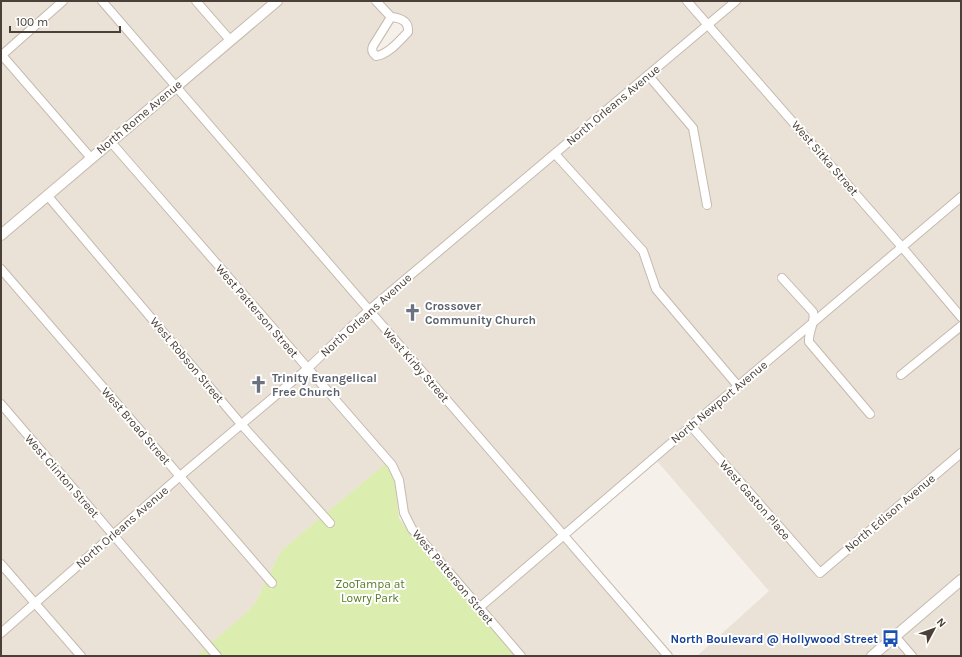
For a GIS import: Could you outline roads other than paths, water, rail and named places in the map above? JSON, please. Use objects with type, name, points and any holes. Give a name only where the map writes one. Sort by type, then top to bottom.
[{"type":"street","points":[[63,1],[1,55],[91,158]]},
{"type":"street","name":"West Kirby Street","points":[[102,1],[668,656]]},
{"type":"street","points":[[196,1],[230,40]]},
{"type":"street","name":"North Rome Avenue","points":[[1,235],[110,141],[277,1]]},
{"type":"street","points":[[376,1],[391,17],[403,19],[408,25],[408,32],[386,52],[376,56],[373,53],[373,46],[389,23],[391,17]]},
{"type":"street","name":"West Sitka Street","points":[[687,1],[902,247],[961,317]]},
{"type":"street","name":"North Orleans Avenue","points":[[1,633],[179,476],[307,368],[369,310],[736,1]]},
{"type":"street","points":[[648,75],[693,128],[706,206]]},
{"type":"street","name":"West Patterson Street","points":[[110,141],[392,465],[399,480],[404,513],[412,529],[521,656]]},
{"type":"street","points":[[555,154],[643,251],[656,289],[738,386]]},
{"type":"street","name":"West Robson Street","points":[[48,195],[241,424],[330,523]]},
{"type":"street","name":"North Newport Avenue","points":[[479,608],[961,197]]},
{"type":"street","name":"West Broad Street","points":[[1,269],[272,583]]},
{"type":"street","points":[[782,278],[813,312],[813,322],[808,335],[809,342],[870,414]]},
{"type":"street","points":[[901,374],[961,326]]},
{"type":"street","name":"West Clinton Street","points":[[1,404],[217,656]]},
{"type":"street","name":"West Gaston Place","points":[[691,426],[820,573]]},
{"type":"street","name":"North Edison Avenue","points":[[820,573],[961,453]]},
{"type":"street","points":[[1,564],[81,656]]},
{"type":"street","points":[[872,656],[961,580]]},
{"type":"street","points":[[895,636],[912,656]]},
{"type":"place","name":"Crossover Community Church","points":[[412,313]]},
{"type":"place","name":"Trinity Evangelical Free Church","points":[[259,385]]},
{"type":"place","name":"North Boulevard @ Hollywood Street","points":[[891,639]]},
{"type":"park label","name":"ZooTampa at Lowry Park","points":[[370,591]]}]
